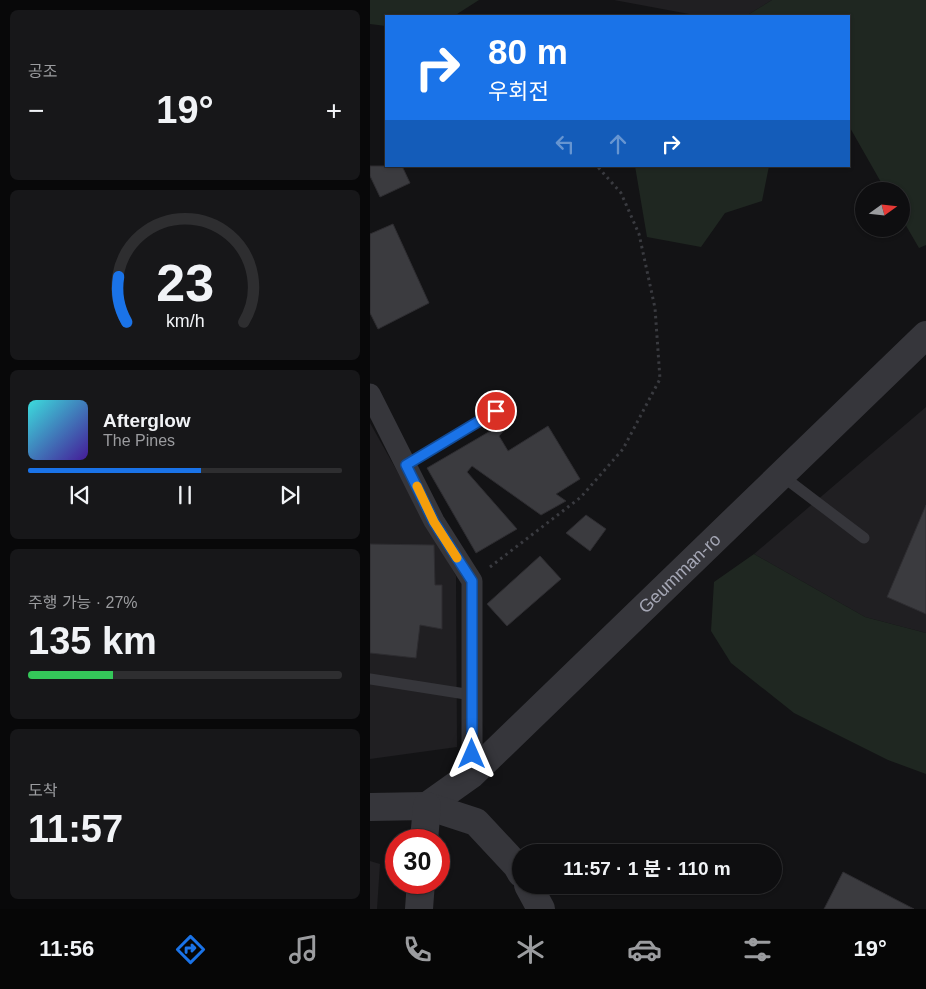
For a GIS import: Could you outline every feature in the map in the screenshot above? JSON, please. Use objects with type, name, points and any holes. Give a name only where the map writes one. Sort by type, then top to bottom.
[{"type":"street","name":"Geumman-ro","points":[[427,806],[472,774],[926,335]]},
{"type":"street","points":[[370,394],[434,522],[472,581],[472,774]]},
{"type":"street","points":[[425,829],[427,806]]},
{"type":"street","points":[[370,807],[427,806],[476,822],[512,861]]},
{"type":"street","points":[[419,909],[420,894]]},
{"type":"street","points":[[533,894],[541,909]]},
{"type":"lane","points":[[406,465],[496,411]]},
{"type":"lane","points":[[781,475],[864,538]]},
{"type":"lane","points":[[370,680],[472,695]]},
{"type":"path","points":[[472,581],[581,497],[623,449],[660,379],[655,308],[639,234],[621,193],[599,167]]},
{"type":"shaded area","points":[[370,0],[479,0],[456,15],[385,15],[385,26],[370,24]]},
{"type":"shaded area","points":[[614,0],[772,0],[748,15],[695,15]]},
{"type":"shaded area","points":[[772,0],[926,0],[926,245],[919,248],[910,232],[910,182],[881,182],[850,128],[850,15],[748,15]]},
{"type":"shaded area","points":[[635,167],[769,167],[762,201],[725,213],[701,247],[647,237]]},
{"type":"shaded area","points":[[926,407],[926,633],[865,617],[754,554]]},
{"type":"shaded area","points":[[370,423],[456,576],[457,747],[370,759]]},
{"type":"shaded area","points":[[754,554],[865,617],[926,633],[926,774],[888,760],[794,713],[731,663],[711,631],[714,582]]},
{"type":"shaded area","points":[[370,861],[380,864],[377,909],[370,909]]},
{"type":"building","points":[[370,166],[402,167],[410,183],[380,197],[370,176]]},
{"type":"building","points":[[393,224],[429,303],[378,329],[370,313],[370,234]]},
{"type":"building","points":[[504,423],[507,427],[499,436],[508,451],[548,426],[580,479],[556,494],[566,501],[541,515],[472,466],[467,472],[517,529],[476,553],[427,468]]},
{"type":"building","points":[[926,505],[926,614],[887,597]]},
{"type":"building","points":[[586,515],[606,529],[590,551],[566,533]]},
{"type":"building","points":[[370,544],[434,545],[435,585],[442,585],[442,629],[420,625],[416,658],[370,653]]},
{"type":"building","points":[[540,556],[561,579],[507,626],[487,604]]},
{"type":"building","points":[[843,872],[914,909],[824,909]]},
{"type":"slow traffic","points":[[417,486],[434,522],[457,558]]},
{"type":"route","points":[[472,754],[472,581],[434,522],[406,465],[496,411]]}]
